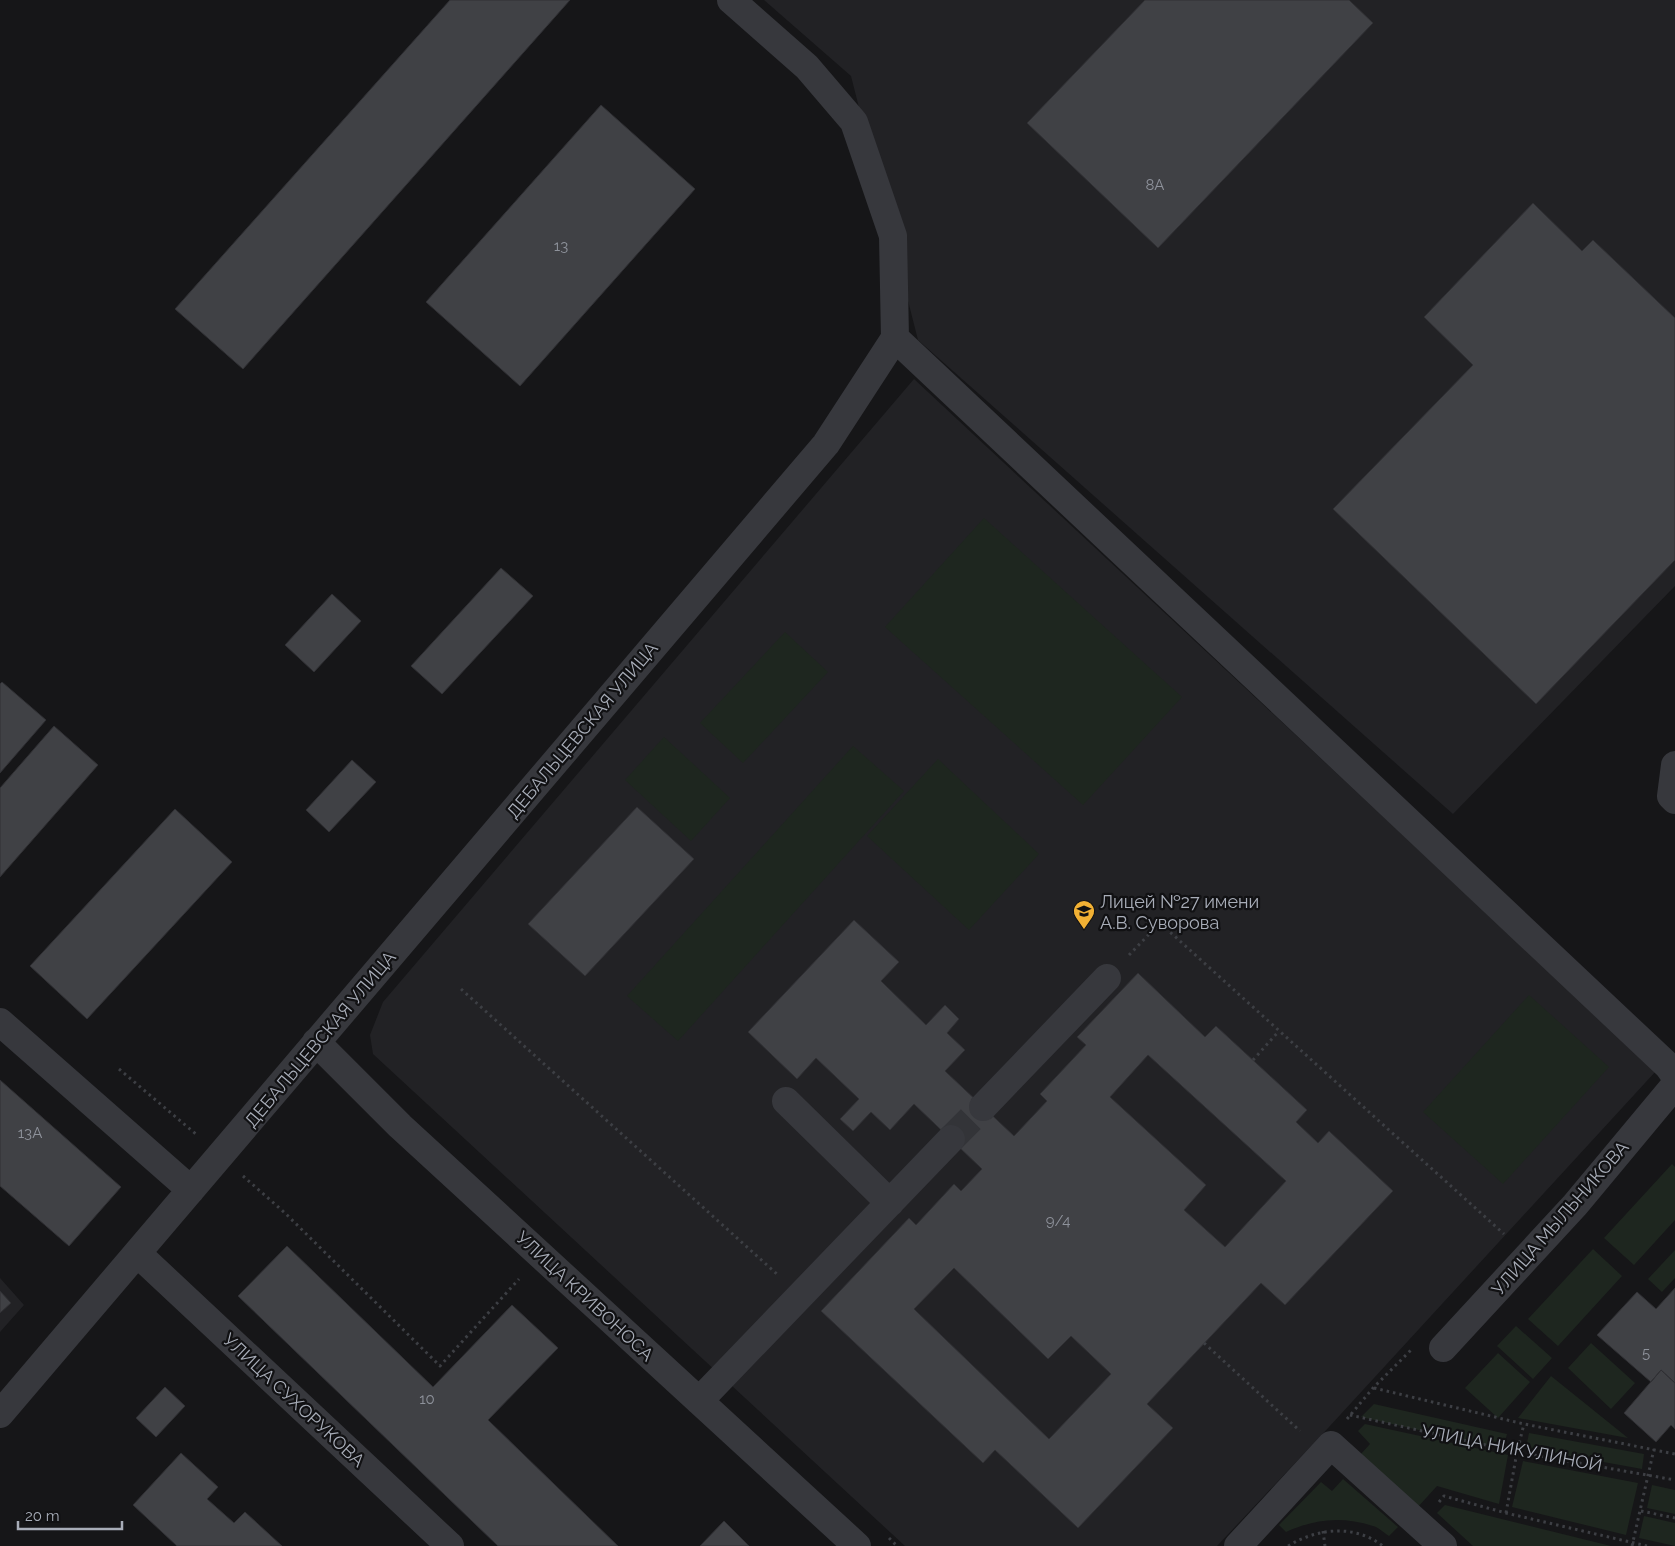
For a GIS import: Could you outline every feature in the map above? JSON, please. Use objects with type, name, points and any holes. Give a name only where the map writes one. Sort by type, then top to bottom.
[{"type":"street","points":[[730,0],[807,67],[854,122],[893,236],[895,338],[1668,1066],[1675,1076]]},
{"type":"street","name":"ДЕБАЛЬЦЕВСКАЯ УЛИЦА","points":[[0,1414],[826,444],[895,338]]},
{"type":"street","points":[[1675,765],[1671,796],[1675,800]]},
{"type":"street","points":[[983,1107],[1107,978]]},
{"type":"street","points":[[0,1022],[190,1190]]},
{"type":"street","name":"УЛИЦА КРИВОНОСА","points":[[316,1042],[400,1126],[857,1546]]},
{"type":"street","name":"УЛИЦА МЫЛЬНИКОВА","points":[[1443,1348],[1575,1205],[1675,1085]]},
{"type":"street","points":[[786,1101],[890,1203]]},
{"type":"street","points":[[699,1401],[951,1139]]},
{"type":"street","name":"УЛИЦА СУХОРУКОВА","points":[[137,1253],[450,1546]]},
{"type":"street","points":[[1238,1546],[1331,1445],[1443,1546]]},
{"type":"path","points":[[1107,978],[1160,923],[1510,1240]]},
{"type":"path","points":[[461,989],[800,1296]]},
{"type":"path","points":[[1253,1060],[1279,1031]]},
{"type":"path","points":[[119,1069],[285,1213],[440,1366],[525,1273]]},
{"type":"path","points":[[1204,1344],[1300,1431]]},
{"type":"path","points":[[1331,1445],[1350,1415],[1373,1388],[1414,1347]]},
{"type":"path","name":"УЛИЦА НИКУЛИНОЙ","points":[[1373,1388],[1524,1424],[1675,1454]]},
{"type":"path","name":"УЛИЦА НИКУЛИНОЙ","points":[[1350,1415],[1517,1452],[1675,1480]]},
{"type":"path","points":[[1506,1513],[1524,1424]]},
{"type":"path","points":[[1633,1545],[1654,1449]]},
{"type":"path","points":[[1419,1525],[1444,1496],[1633,1545],[1647,1546]]},
{"type":"path","points":[[1641,1511],[1675,1518]]},
{"type":"path","points":[[1288,1546],[1302,1537],[1323,1531],[1338,1530],[1358,1533],[1376,1540],[1383,1546]]},
{"type":"path","points":[[1323,1531],[1325,1546]]},
{"type":"shaded area","points":[[764,0],[1675,0],[1675,586],[1453,814],[918,340],[851,76]]},
{"type":"shaded area","name":"Лицей №27 имени А.В. Суворова","points":[[914,379],[1656,1071],[1217,1546],[905,1546],[373,1054],[370,1035],[383,1002]]},
{"type":"shaded area","points":[[984,518],[1182,697],[1083,805],[885,627]]},
{"type":"shaded area","points":[[785,632],[828,672],[743,763],[700,723]]},
{"type":"shaded area","points":[[664,737],[730,798],[691,841],[625,780]]},
{"type":"shaded area","points":[[853,746],[904,791],[678,1041],[627,996]]},
{"type":"shaded area","points":[[938,759],[1039,854],[969,930],[867,836]]},
{"type":"shaded area","points":[[1529,995],[1609,1067],[1503,1184],[1423,1112]]},
{"type":"shaded area","points":[[1672,1164],[1675,1167],[1675,1220],[1634,1265],[1604,1238]]},
{"type":"shaded area","points":[[1593,1249],[1622,1276],[1558,1346],[1528,1319]]},
{"type":"shaded area","points":[[1675,1250],[1675,1278],[1662,1292],[1648,1279]]},
{"type":"shaded area","points":[[0,1278],[24,1305],[0,1332]]},
{"type":"shaded area","points":[[1516,1326],[1552,1358],[1533,1379],[1497,1346]]},
{"type":"shaded area","points":[[1591,1343],[1635,1383],[1611,1409],[1568,1368]]},
{"type":"shaded area","points":[[1498,1353],[1530,1382],[1498,1418],[1465,1388]]},
{"type":"shaded area","points":[[1551,1376],[1628,1438],[1518,1418]]},
{"type":"shaded area","points":[[1374,1404],[1507,1434],[1503,1449],[1361,1417]]},
{"type":"shaded area","points":[[1365,1424],[1508,1455],[1499,1504],[1437,1486],[1417,1508],[1360,1455],[1370,1444],[1358,1431]]},
{"type":"shaded area","points":[[1529,1433],[1644,1454],[1642,1469],[1526,1448]]},
{"type":"shaded area","points":[[1523,1461],[1638,1483],[1626,1535],[1512,1507]]},
{"type":"shaded area","points":[[1343,1479],[1398,1527],[1389,1536],[1375,1527],[1350,1521],[1328,1520],[1307,1524],[1286,1532],[1279,1525],[1321,1482],[1332,1491]]},
{"type":"shaded area","points":[[1652,1485],[1675,1490],[1675,1514],[1647,1508]]},
{"type":"shaded area","points":[[1445,1505],[1611,1546],[1473,1546],[1437,1513]]},
{"type":"shaded area","points":[[1644,1516],[1675,1523],[1675,1546],[1639,1538]]},
{"type":"building","points":[[450,0],[570,0],[243,369],[175,309]]},
{"type":"building","points":[[1145,0],[1349,0],[1373,23],[1158,248],[1027,123]]},
{"type":"building","points":[[601,105],[695,189],[520,386],[426,302]]},
{"type":"building","points":[[1533,203],[1582,251],[1593,240],[1675,318],[1675,560],[1536,704],[1333,509],[1473,365],[1424,317]]},
{"type":"building","points":[[501,568],[533,596],[442,694],[411,666]]},
{"type":"building","points":[[332,594],[361,621],[314,672],[285,645]]},
{"type":"building","points":[[2,682],[46,720],[0,773],[0,684]]},
{"type":"building","points":[[54,726],[98,765],[0,877],[0,788]]},
{"type":"building","points":[[352,760],[376,782],[329,832],[306,810]]},
{"type":"building","points":[[637,807],[694,859],[585,976],[528,924]]},
{"type":"building","points":[[175,809],[232,862],[87,1019],[30,966]]},
{"type":"building","points":[[854,920],[899,962],[881,981],[926,1025],[945,1005],[959,1019],[947,1033],[965,1050],[945,1071],[1014,1136],[1047,1101],[1040,1094],[1086,1045],[1077,1037],[1138,973],[1205,1037],[1216,1026],[1307,1110],[1296,1122],[1318,1143],[1329,1131],[1393,1191],[1285,1305],[1261,1283],[1147,1404],[1173,1428],[1078,1528],[995,1450],[983,1463],[821,1311],[909,1218],[916,1225],[954,1184],[961,1191],[982,1169],[914,1104],[890,1130],[871,1112],[853,1131],[840,1119],[859,1099],[816,1058],[797,1079],[748,1032]],"holes":[[[1148,1055],[1286,1181],[1225,1247],[1184,1210],[1206,1185],[1110,1097]],[[954,1268],[1048,1359],[1071,1336],[1111,1374],[1049,1439],[914,1309]]]},
{"type":"building","points":[[0,1080],[121,1187],[69,1246],[0,1186]]},
{"type":"building","points":[[287,1246],[433,1387],[512,1305],[558,1348],[488,1420],[618,1546],[498,1546],[238,1296]]},
{"type":"building","points":[[1675,1288],[1675,1383],[1661,1370],[1651,1382],[1597,1335],[1637,1292],[1656,1309]]},
{"type":"building","points":[[0,1291],[11,1303],[0,1313]]},
{"type":"building","points":[[1661,1370],[1675,1383],[1675,1429],[1671,1425],[1656,1442],[1624,1413]]},
{"type":"building","points":[[165,1387],[185,1406],[156,1437],[136,1418]]},
{"type":"building","points":[[181,1453],[218,1487],[207,1499],[234,1523],[245,1512],[282,1546],[177,1546],[133,1505]]},
{"type":"building","points":[[724,1521],[749,1546],[700,1546]]},
{"type":"tunnel","points":[[951,1139],[983,1107]]},
{"type":"place","name":"Лицей №27 имени А.В. Суворова","points":[[1084,930]]}]
